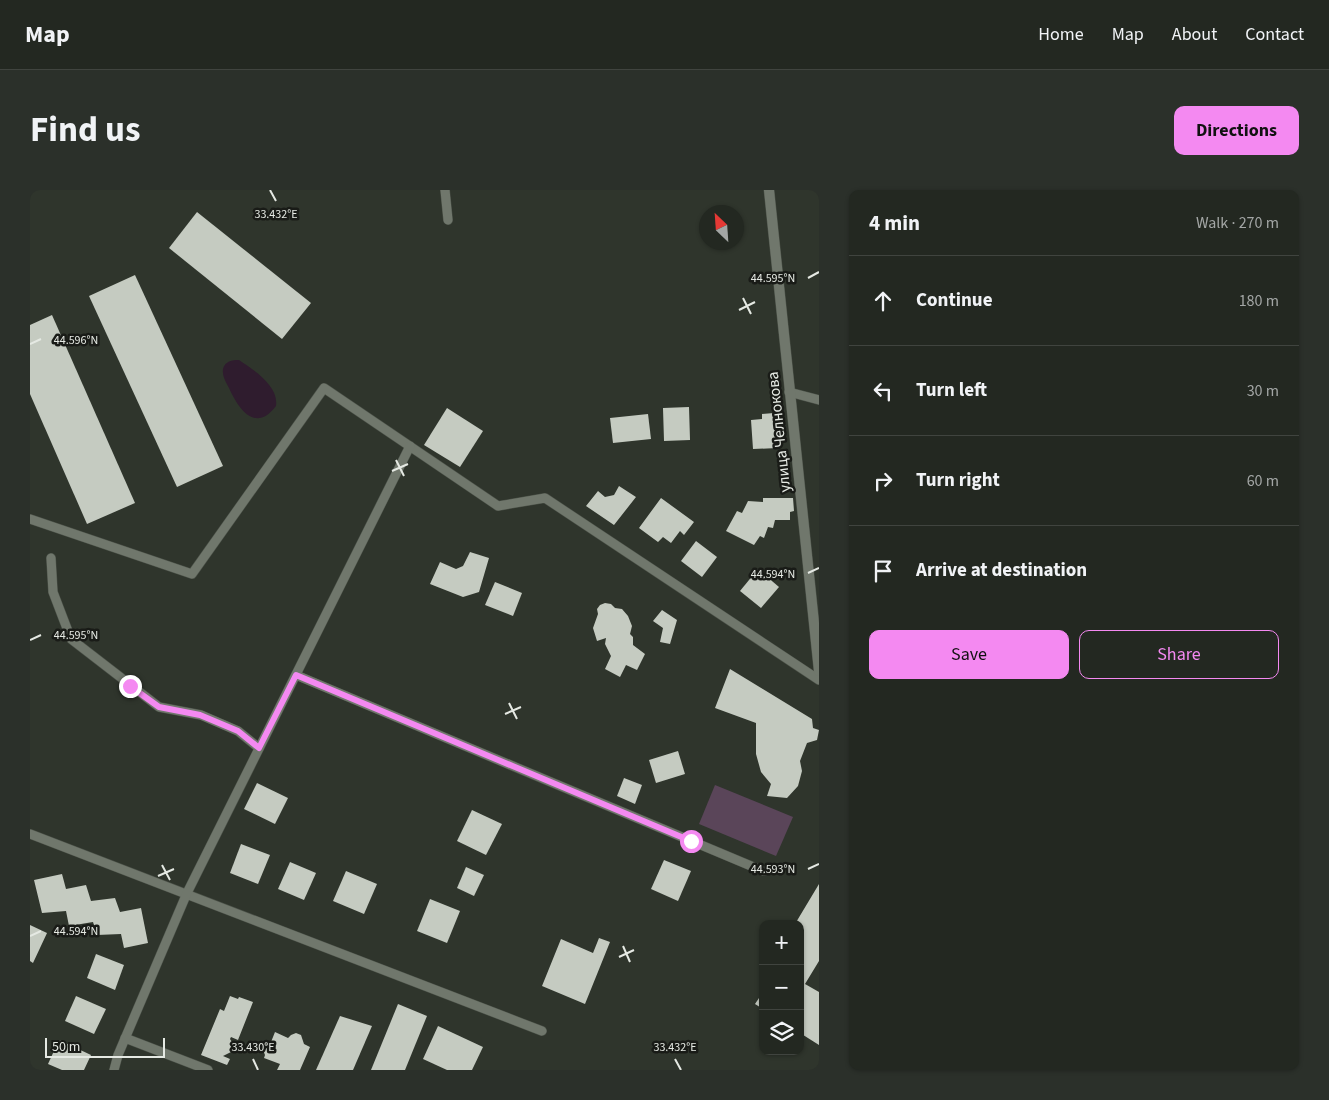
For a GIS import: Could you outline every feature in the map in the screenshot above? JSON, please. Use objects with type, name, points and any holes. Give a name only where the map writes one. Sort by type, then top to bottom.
[{"type":"street","name":"улица Челнокова","points":[[769,190],[819,671]]},
{"type":"lane","points":[[446,190],[448,220]]},
{"type":"lane","points":[[30,519],[192,574],[324,388],[498,506],[545,498],[819,680]]},
{"type":"lane","points":[[789,392],[819,400]]},
{"type":"lane","points":[[114,1070],[118,1055],[187,893],[410,446]]},
{"type":"lane","points":[[51,558],[54,592],[71,639],[159,707],[208,718],[238,731],[259,748]]},
{"type":"lane","points":[[296,675],[763,871]]},
{"type":"lane","points":[[30,834],[542,1031]]},
{"type":"lane","points":[[126,1038],[208,1070]]},
{"type":"shaded area","points":[[239,360],[264,379],[274,392],[276,406],[261,418],[254,418],[242,410],[225,379],[223,369],[225,364]]},
{"type":"shaded area","points":[[715,785],[793,817],[776,856],[699,824]]},
{"type":"building","points":[[197,212],[311,303],[282,339],[169,248]]},
{"type":"building","points":[[135,275],[223,466],[177,487],[89,296]]},
{"type":"building","points":[[52,315],[135,503],[87,524],[30,394],[30,325]]},
{"type":"building","points":[[689,407],[690,440],[664,441],[663,408]]},
{"type":"building","points":[[447,408],[483,431],[460,467],[424,445]]},
{"type":"building","points":[[774,413],[777,448],[753,449],[751,420],[762,419],[762,414]]},
{"type":"building","points":[[648,414],[651,439],[613,443],[610,418]]},
{"type":"building","points":[[619,486],[636,497],[614,525],[586,506],[598,491],[605,497],[614,495]]},
{"type":"building","points":[[661,498],[694,522],[684,535],[680,531],[671,543],[663,537],[658,542],[639,528]]},
{"type":"building","points":[[763,498],[793,498],[794,511],[790,512],[790,520],[775,520],[773,528],[768,527],[764,538],[760,536],[754,545],[726,531],[737,511],[742,513],[748,501],[763,502]]},
{"type":"building","points":[[696,541],[717,557],[702,577],[681,561]]},
{"type":"building","points":[[470,552],[489,558],[479,592],[463,597],[430,584],[440,562],[456,569],[463,566]]},
{"type":"building","points":[[758,569],[779,587],[761,608],[740,591]]},
{"type":"building","points":[[495,582],[522,593],[513,616],[485,605]]},
{"type":"building","points":[[605,603],[622,609],[628,616],[632,626],[630,634],[633,637],[633,645],[645,654],[637,670],[626,665],[620,677],[605,669],[611,656],[605,644],[606,638],[597,641],[593,628],[598,614],[597,609]]},
{"type":"building","points":[[662,610],[677,620],[670,644],[660,642],[663,628],[653,621]]},
{"type":"building","points":[[730,669],[812,719],[813,728],[819,730],[817,740],[807,743],[800,761],[802,771],[798,786],[787,798],[767,796],[771,784],[761,772],[756,754],[756,723],[715,708]]},
{"type":"building","points":[[678,751],[685,774],[656,783],[649,760]]},
{"type":"building","points":[[624,778],[642,785],[635,804],[617,796]]},
{"type":"building","points":[[257,783],[288,798],[275,824],[244,809]]},
{"type":"building","points":[[472,810],[502,824],[486,855],[457,841]]},
{"type":"building","points":[[241,844],[270,855],[258,884],[230,873]]},
{"type":"building","points":[[664,860],[691,871],[678,901],[651,889]]},
{"type":"building","points":[[290,862],[316,873],[304,900],[278,889]]},
{"type":"building","points":[[466,867],[484,875],[474,896],[457,888]]},
{"type":"building","points":[[346,871],[377,884],[364,914],[333,901]]},
{"type":"building","points":[[62,874],[66,889],[86,885],[91,901],[115,898],[120,912],[141,908],[148,943],[124,948],[121,934],[97,935],[93,922],[69,926],[66,911],[42,913],[34,880]]},
{"type":"building","points":[[819,884],[819,961],[805,984],[819,992],[819,1045],[804,1036],[804,920],[797,920]]},
{"type":"building","points":[[430,899],[460,911],[447,943],[417,931]]},
{"type":"building","points":[[30,925],[47,933],[33,963],[30,961]]},
{"type":"building","points":[[599,938],[610,942],[585,1004],[542,986],[561,939],[593,953]]},
{"type":"building","points":[[96,954],[124,965],[115,990],[87,978]]},
{"type":"building","points":[[76,996],[106,1009],[94,1034],[65,1021]]},
{"type":"building","points":[[230,996],[253,1002],[238,1040],[231,1037],[230,1039],[235,1047],[233,1051],[223,1056],[230,1059],[227,1065],[201,1055],[220,1009],[224,1011]]},
{"type":"building","points":[[759,998],[759,1006],[755,1004]]},
{"type":"building","points":[[398,1004],[427,1016],[405,1070],[371,1070]]},
{"type":"building","points":[[340,1016],[372,1026],[353,1070],[316,1070]]},
{"type":"building","points":[[438,1026],[483,1047],[472,1070],[447,1070],[423,1059]]},
{"type":"building","points":[[275,1032],[288,1038],[296,1033],[301,1035],[304,1044],[310,1047],[300,1070],[277,1070],[280,1064],[264,1058],[263,1050],[265,1044],[271,1042]]},
{"type":"building","points":[[59,1040],[91,1055],[84,1070],[62,1070],[48,1064]]},
{"type":"route","points":[[130,686],[159,707],[200,715],[238,731],[259,748],[296,675],[691,841]]}]
